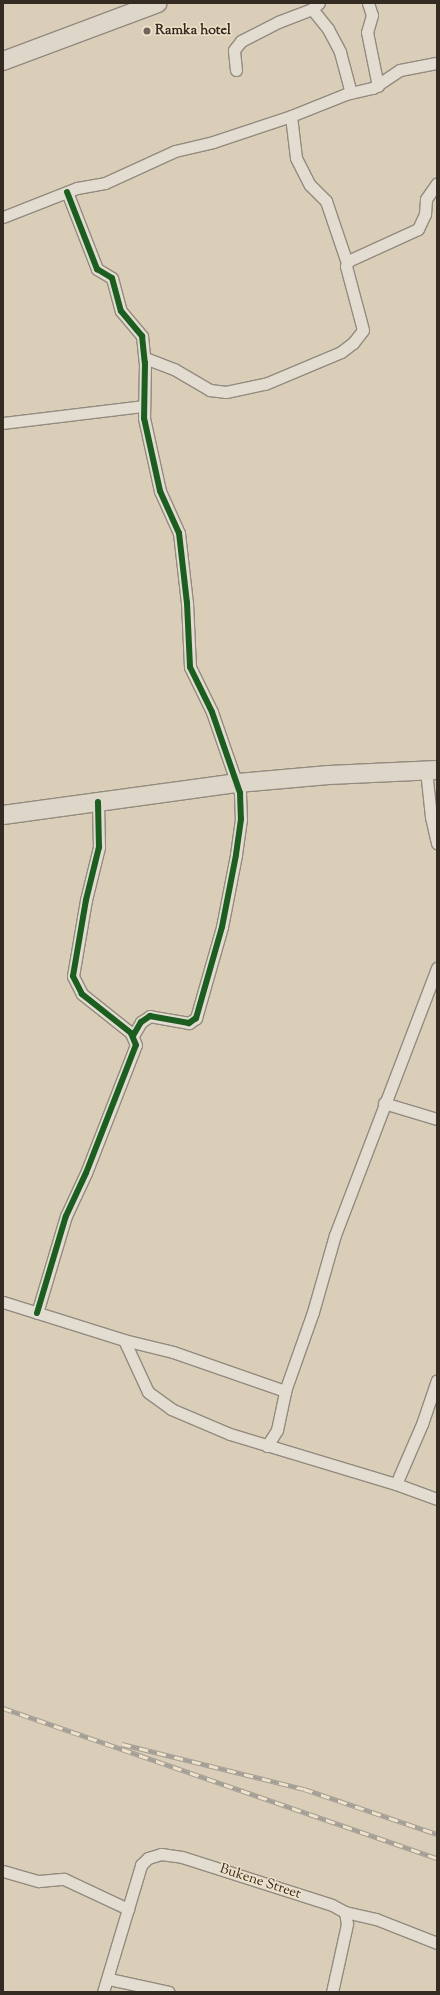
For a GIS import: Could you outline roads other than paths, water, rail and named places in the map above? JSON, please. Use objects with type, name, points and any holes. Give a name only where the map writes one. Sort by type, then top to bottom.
[{"type":"highway","points":[[3,60],[158,3]]},
{"type":"highway","points":[[3,815],[238,783],[432,770]]},
{"type":"street","points":[[368,3],[372,15],[367,32],[378,86]]},
{"type":"street","points":[[236,70],[234,50],[241,41],[278,22],[316,6],[340,52],[351,93]]},
{"type":"street","points":[[3,216],[67,192],[102,184],[175,151],[213,142],[291,116],[351,93],[378,86],[400,70],[437,63]]},
{"type":"street","points":[[145,358],[174,369],[210,390],[221,392],[265,384],[320,362],[353,343],[362,330],[347,263],[326,202],[310,185],[296,158],[291,116]]},
{"type":"street","points":[[347,263],[358,255],[418,229],[425,214],[426,199],[437,183]]},
{"type":"street","points":[[37,1313],[66,1216],[86,1173],[135,1049],[133,1036],[141,1022],[150,1016],[189,1022],[196,1018],[222,927],[236,855],[241,819],[238,783],[225,754],[212,712],[191,670],[179,533],[160,491],[143,406],[145,358],[142,336],[120,311],[112,278],[97,269],[67,192]]},
{"type":"street","points":[[3,424],[143,406]]},
{"type":"street","points":[[432,770],[430,811],[437,843]]},
{"type":"street","points":[[98,802],[99,847],[86,900],[74,976],[82,994],[133,1036]]},
{"type":"street","points":[[267,1446],[276,1430],[285,1391],[301,1349],[335,1235],[384,1103],[437,968]]},
{"type":"street","points":[[384,1103],[437,1119]]},
{"type":"street","points":[[3,1302],[124,1340],[173,1352],[285,1391]]},
{"type":"street","points":[[124,1340],[148,1392],[155,1399],[230,1434],[396,1484],[437,1499]]},
{"type":"street","points":[[396,1484],[419,1431],[437,1380]]},
{"type":"street","points":[[276,1430],[283,1450]]},
{"type":"street","name":"Bukene Street","points":[[103,1992],[109,1979],[141,1865],[148,1858],[161,1854],[182,1857],[332,1905],[345,1912],[376,1919],[437,1943]]},
{"type":"street","points":[[3,1871],[39,1881],[64,1879],[128,1909]]},
{"type":"street","points":[[332,1992],[347,1924],[345,1912]]},
{"type":"street","points":[[109,1979],[169,1992]]},
{"type":"railway","points":[[3,1708],[437,1858]]},
{"type":"railway","points":[[122,1744],[304,1789],[437,1834]]},
{"type":"place","name":"Ramka hotel","points":[[147,31]]}]
